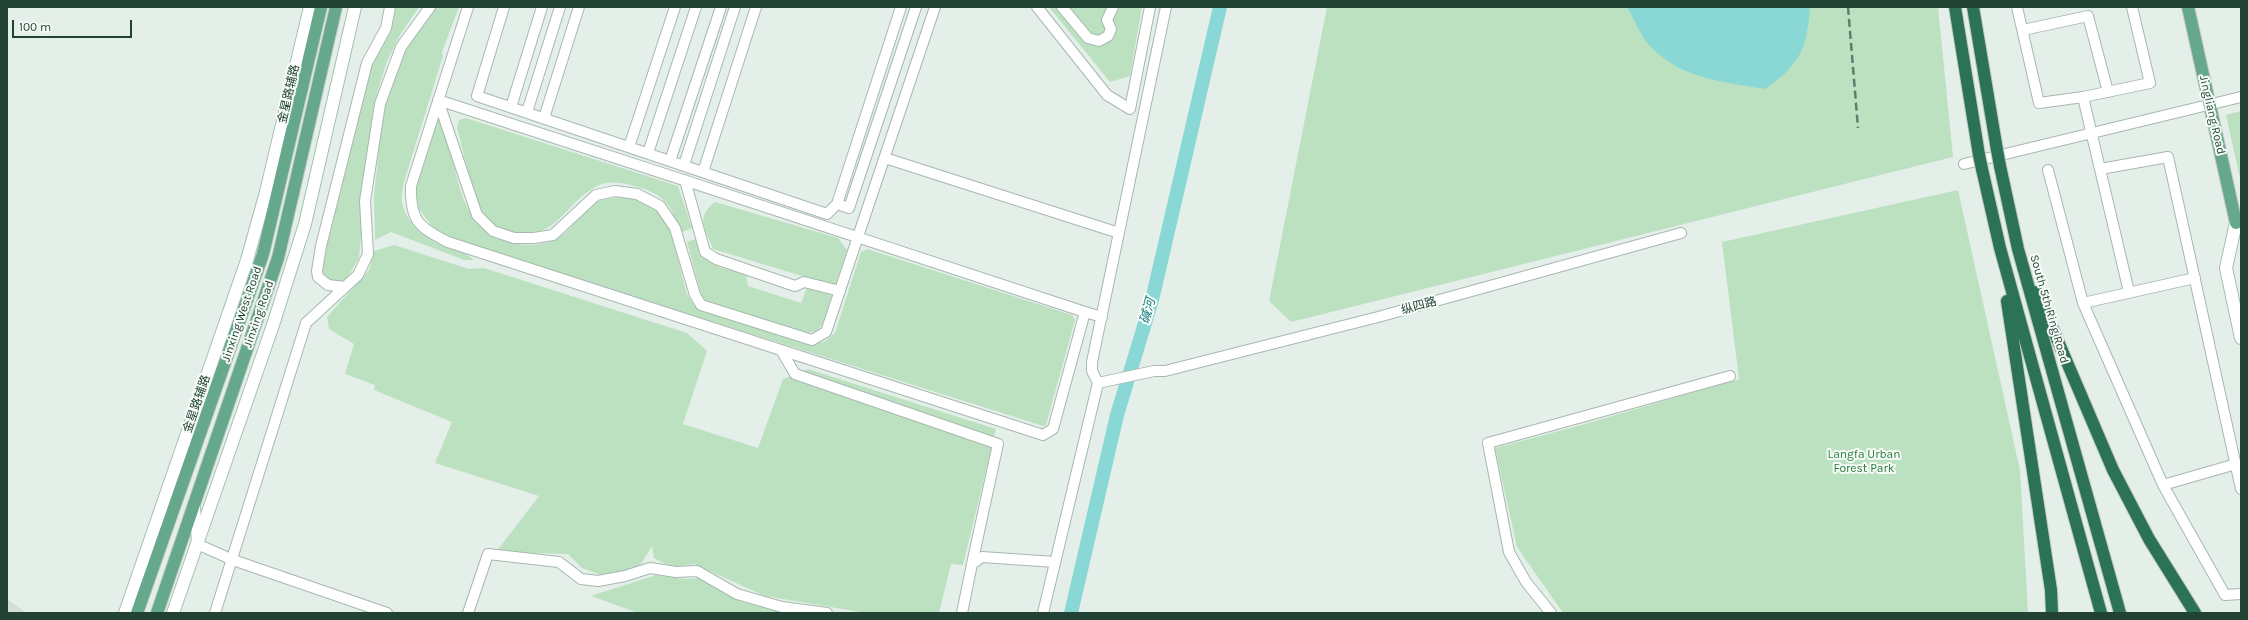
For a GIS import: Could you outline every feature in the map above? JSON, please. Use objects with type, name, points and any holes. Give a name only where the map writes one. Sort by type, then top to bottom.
[{"type":"highway","points":[[1955,7],[1979,155],[2000,248],[2101,613]]},
{"type":"highway","name":"South 5th Ring Road","points":[[1973,7],[1997,150],[2018,248],[2120,613]]},
{"type":"highway","points":[[2000,248],[2051,590],[2052,613]]},
{"type":"highway","points":[[2018,248],[2113,470],[2149,539],[2196,613]]},
{"type":"main road","name":"Jinxing West Road","points":[[137,613],[263,254],[321,7]]},
{"type":"main road","name":"Jinxing Road","points":[[157,613],[278,258],[336,7]]},
{"type":"main road","name":"Jingliang Road","points":[[2188,7],[2239,226]]},
{"type":"street","name":"金星路辅路","points":[[125,613],[247,260],[266,192],[310,7]]},
{"type":"street","points":[[173,613],[273,325],[305,224],[355,7]]},
{"type":"street","points":[[345,287],[328,286],[318,277],[317,271],[321,246],[367,63],[386,28],[390,7]]},
{"type":"street","points":[[215,613],[233,560],[306,323],[358,275],[368,254],[366,201],[380,104],[401,47],[430,7]]},
{"type":"street","points":[[468,7],[411,186],[410,207],[419,223],[429,233],[448,242],[1043,435],[1053,429],[1085,312]]},
{"type":"street","points":[[504,7],[477,96],[827,214],[837,204],[901,7]]},
{"type":"street","points":[[511,107],[542,7]]},
{"type":"street","points":[[527,112],[560,7]]},
{"type":"street","points":[[544,118],[579,7]]},
{"type":"street","points":[[629,147],[675,7]]},
{"type":"street","points":[[648,153],[696,7]]},
{"type":"street","points":[[670,161],[721,7]]},
{"type":"street","points":[[684,166],[735,7]]},
{"type":"street","points":[[703,172],[756,7]]},
{"type":"street","points":[[837,204],[849,208],[916,7]]},
{"type":"street","points":[[438,100],[477,215],[493,231],[514,238],[534,238],[553,235],[596,195],[615,191],[637,194],[660,206],[675,228],[695,295],[701,305],[812,340],[826,332],[935,7]]},
{"type":"street","points":[[1037,7],[1107,95],[1130,109],[1147,8]]},
{"type":"street","points":[[1062,7],[1088,38],[1099,41],[1108,36],[1111,29],[1107,20],[1113,7]]},
{"type":"street","points":[[1043,613],[1098,384],[1092,371],[1092,362],[1166,7]]},
{"type":"street","points":[[2017,7],[2039,104],[2084,97],[2150,82],[2132,7]]},
{"type":"street","points":[[2023,30],[2088,16],[2108,92]]},
{"type":"street","points":[[2084,97],[2091,133],[2129,292]]},
{"type":"street","points":[[1964,164],[2241,97]]},
{"type":"street","points":[[438,100],[1102,317]]},
{"type":"street","points":[[2100,170],[2168,157],[2241,489]]},
{"type":"street","points":[[885,158],[1119,233]]},
{"type":"street","points":[[2048,170],[2083,303],[2163,485],[2225,595],[2241,594]]},
{"type":"street","points":[[685,180],[705,252],[716,259],[795,286],[804,282],[840,291]]},
{"type":"street","name":"Jingliang Road","points":[[2239,226],[2226,268],[2241,338]]},
{"type":"street","name":"纵四路","points":[[1098,384],[1154,371],[1165,371],[1378,318],[1681,233]]},
{"type":"street","points":[[2083,303],[2195,278]]},
{"type":"street","points":[[781,350],[796,374],[998,444],[962,613]]},
{"type":"street","points":[[1551,613],[1526,582],[1509,552],[1488,442],[1730,376]]},
{"type":"street","points":[[2163,485],[2236,464]]},
{"type":"street","points":[[195,503],[197,544]]},
{"type":"street","points":[[197,544],[233,560],[387,613]]},
{"type":"street","points":[[468,613],[488,554],[559,562],[581,579],[598,581],[626,576],[650,568],[676,572],[697,571],[737,594],[782,607],[827,613]]},
{"type":"street","points":[[972,564],[982,557],[1055,562]]},
{"type":"shaded area","points":[[7,599],[27,613],[7,613]]},
{"type":"green space","points":[[396,7],[419,7],[400,35],[387,61],[373,109],[359,258],[343,285],[335,284],[323,277],[320,270],[371,65],[392,24]]},
{"type":"green space","points":[[433,7],[459,7],[442,52],[443,56],[404,182],[402,203],[408,218],[423,235],[436,243],[467,255],[474,260],[464,260],[391,232],[375,240],[374,195],[384,105],[403,50]]},
{"type":"green space","points":[[1049,7],[1142,7],[1130,76],[1110,82]]},
{"type":"green space","points":[[1327,7],[1938,7],[1953,157],[1291,322],[1269,301]]},
{"type":"green space","points":[[2241,111],[2241,183],[2226,115]]},
{"type":"green space","points":[[466,118],[678,186],[692,228],[680,233],[675,217],[668,204],[650,191],[636,186],[613,183],[602,184],[585,194],[549,227],[538,231],[525,233],[508,231],[498,227],[491,223],[484,215],[471,183],[457,128],[459,120]]},
{"type":"green space","points":[[439,120],[445,133],[459,187],[464,200],[478,224],[486,231],[495,237],[518,244],[541,244],[552,241],[561,236],[591,205],[596,202],[612,198],[621,198],[648,204],[661,214],[666,222],[674,242],[687,294],[693,304],[701,310],[813,344],[824,342],[835,333],[861,252],[867,249],[1072,315],[1075,320],[1046,425],[1043,426],[445,237],[431,225],[415,204],[418,175],[435,124]]},
{"type":"green space","name":"Langfa Urban Forest Park","points":[[1958,190],[2020,470],[2028,613],[1563,613],[1517,547],[1495,448],[1585,424],[1739,379],[1722,242]]},
{"type":"green space","points":[[715,202],[838,238],[847,250],[835,286],[713,249],[705,229],[703,218],[705,213]]},
{"type":"green space","points":[[695,239],[709,260],[728,270],[746,274],[748,286],[801,303],[807,288],[832,294],[822,325],[817,331],[806,333],[702,299],[687,242]]},
{"type":"green space","points":[[394,245],[469,269],[484,268],[687,333],[707,351],[683,424],[758,448],[783,379],[808,369],[996,429],[963,565],[951,564],[939,613],[866,613],[765,596],[694,564],[671,567],[654,558],[652,546],[641,564],[620,575],[601,575],[582,568],[568,554],[496,552],[539,496],[435,463],[452,422],[374,390],[375,385],[345,374],[354,344],[329,329],[327,317],[369,270],[374,251]]},
{"type":"green space","points":[[656,575],[685,579],[700,578],[742,602],[787,613],[638,613],[591,596]]},
{"type":"water","points":[[1627,7],[1810,7],[1807,34],[1800,55],[1786,72],[1765,89],[1718,81],[1675,66],[1650,46]]},
{"type":"waterway","name":"碱河","points":[[1071,613],[1117,415],[1152,300],[1220,7]]},
{"type":"railway","points":[[1848,7],[1858,128]]}]
